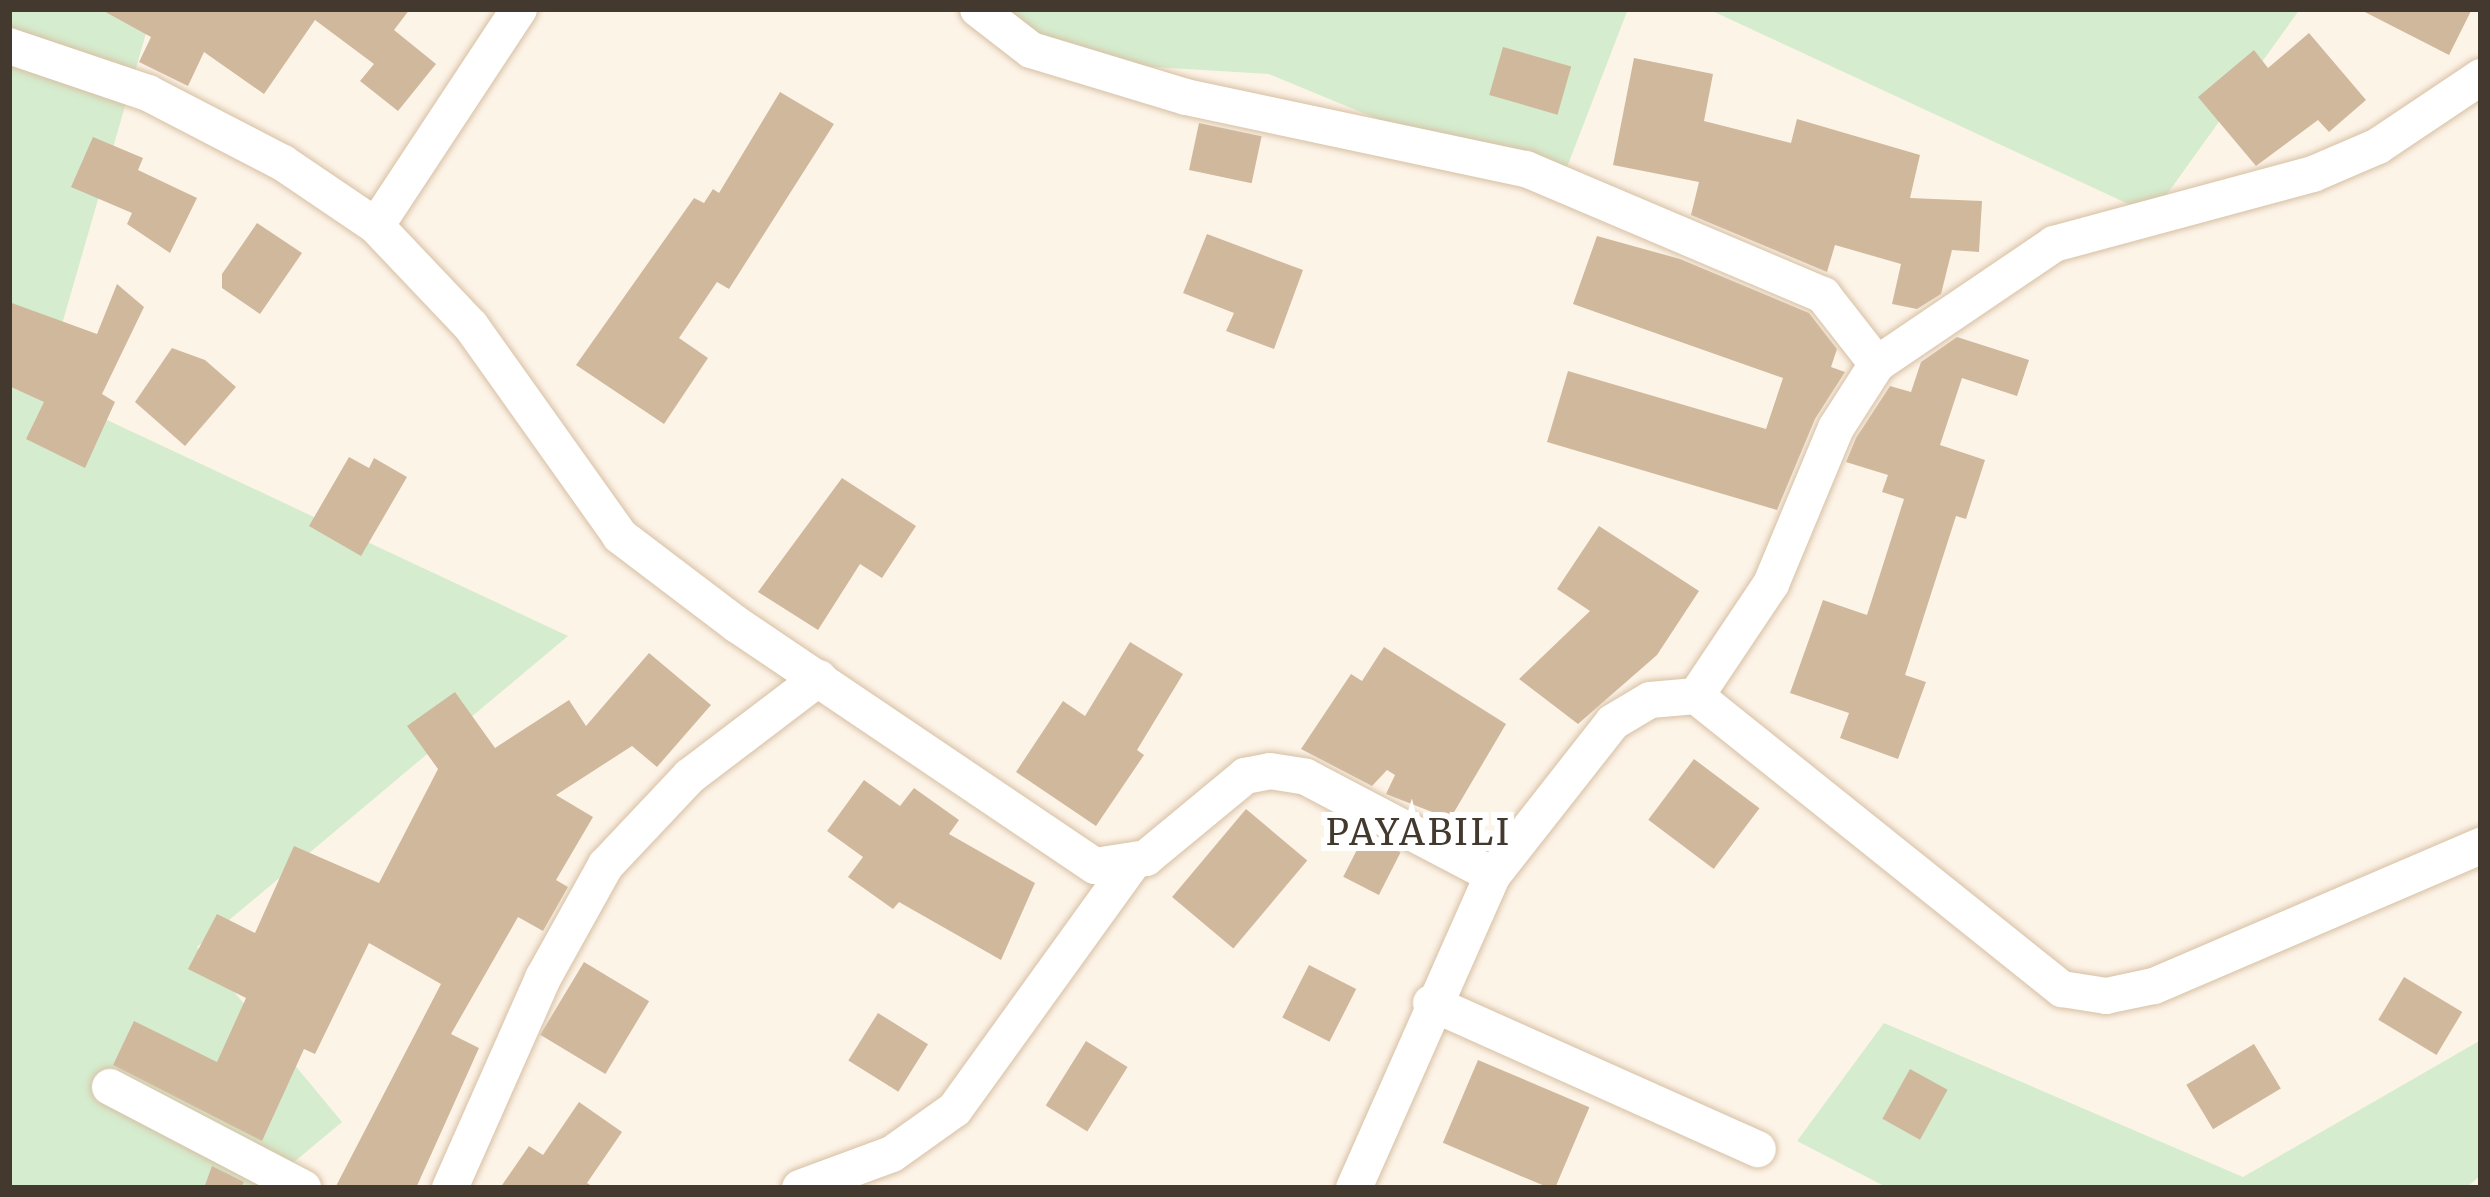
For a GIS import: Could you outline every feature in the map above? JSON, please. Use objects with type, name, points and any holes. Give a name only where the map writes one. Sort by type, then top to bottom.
[{"type":"street","points":[[376,226],[519,9]]},
{"type":"street","points":[[978,9],[1031,50],[1186,97],[1526,169],[1823,295],[1877,364]]},
{"type":"street","points":[[9,46],[148,93],[283,163],[376,226],[471,326],[620,536],[1095,866],[1130,866]]},
{"type":"street","points":[[1696,696],[1771,584],[1836,428],[1877,364],[2054,244],[2312,174],[2378,146],[2481,77]]},
{"type":"street","points":[[450,1188],[550,962],[606,865],[690,776],[819,678]]},
{"type":"street","points":[[1354,1188],[1431,1003],[1492,874],[1613,722],[1650,700],[1696,696],[2062,988],[2106,996],[2154,986],[2481,846]]},
{"type":"street","points":[[800,1188],[892,1154],[955,1109],[1034,1009],[1130,866],[1244,776],[1270,771],[1306,777],[1492,874]]},
{"type":"street","points":[[1431,1003],[1758,1149]]},
{"type":"street","points":[[110,1087],[303,1188]]},
{"type":"green space","points":[[9,9],[153,9],[43,390],[568,636],[197,947],[342,1122],[263,1188],[9,1188]]},
{"type":"green space","points":[[996,9],[1628,9],[1557,193],[1269,74],[1053,61]]},
{"type":"green space","points":[[1708,9],[2300,9],[2152,215]]},
{"type":"green space","points":[[1884,1023],[2243,1177],[2481,1040],[2481,1175],[2466,1188],[1888,1188],[1797,1141]]},
{"type":"building","points":[[100,9],[410,9],[394,30],[436,64],[398,111],[360,81],[374,64],[315,20],[264,94],[204,52],[188,86],[139,62],[151,37]]},
{"type":"building","points":[[2359,9],[2472,9],[2449,55]]},
{"type":"building","points":[[2309,33],[2366,100],[2329,132],[2318,120],[2256,166],[2198,97],[2254,50],[2268,68]]},
{"type":"building","points":[[1503,47],[1571,67],[1557,115],[1489,95]]},
{"type":"building","points":[[1634,58],[1713,74],[1704,121],[1791,143],[1797,119],[1920,155],[1910,198],[1982,201],[1979,252],[1952,250],[1941,294],[1917,309],[1892,304],[1901,264],[1835,245],[1827,272],[1691,215],[1699,182],[1613,165]]},
{"type":"building","points":[[780,92],[834,124],[729,289],[717,282],[679,338],[708,358],[664,424],[576,365],[694,198],[704,203],[713,189],[719,193]]},
{"type":"building","points":[[1199,123],[1262,136],[1252,183],[1189,170]]},
{"type":"building","points":[[93,137],[143,158],[138,170],[197,198],[170,253],[127,224],[132,213],[71,187]]},
{"type":"building","points":[[257,223],[302,253],[260,314],[222,288],[222,274]]},
{"type":"building","points":[[1207,234],[1303,270],[1274,349],[1226,331],[1234,313],[1183,293]]},
{"type":"building","points":[[1597,236],[1680,259],[1809,313],[1837,349],[1831,367],[1845,372],[1815,419],[1777,510],[1547,442],[1568,371],[1766,429],[1783,378],[1573,304]]},
{"type":"building","points":[[117,284],[144,307],[102,394],[115,402],[85,468],[26,439],[44,402],[9,386],[9,302],[97,334]]},
{"type":"building","points":[[1957,337],[2029,360],[2017,396],[1962,378],[1940,445],[1985,460],[1966,519],[1956,516],[1905,675],[1926,682],[1898,759],[1840,738],[1849,713],[1790,693],[1823,600],[1867,615],[1904,499],[1882,492],[1888,475],[1846,462],[1856,438],[1890,386],[1911,392],[1921,362]]},
{"type":"building","points":[[172,348],[205,360],[236,387],[185,446],[135,402]]},
{"type":"building","points":[[349,457],[369,468],[374,458],[407,477],[361,556],[309,526]]},
{"type":"building","points":[[842,478],[916,526],[882,578],[860,564],[818,630],[758,592]]},
{"type":"building","points":[[1599,526],[1699,591],[1657,655],[1578,724],[1519,679],[1590,611],[1557,589]]},
{"type":"building","points":[[1130,642],[1183,674],[1137,750],[1144,755],[1096,826],[1016,772],[1063,701],[1085,716]]},
{"type":"building","points":[[1384,647],[1506,724],[1450,819],[1386,794],[1395,775],[1387,770],[1372,786],[1301,749],[1351,674],[1362,681]]},
{"type":"building","points":[[649,653],[711,705],[657,767],[632,746],[556,795],[593,817],[556,880],[568,887],[543,931],[518,917],[451,1034],[479,1048],[416,1188],[335,1188],[441,984],[369,943],[315,1054],[304,1049],[262,1141],[113,1065],[134,1021],[217,1062],[246,998],[188,969],[217,914],[255,933],[294,846],[379,883],[438,769],[407,726],[455,692],[495,748],[569,700],[586,726]]},
{"type":"building","points":[[1694,759],[1759,808],[1714,869],[1648,820]]},
{"type":"building","points":[[864,780],[900,806],[914,788],[959,820],[949,834],[1035,883],[1001,960],[899,902],[893,909],[848,877],[863,857],[827,831]]},
{"type":"building","points":[[1246,809],[1307,860],[1233,949],[1172,897]]},
{"type":"building","points":[[1365,834],[1401,852],[1379,895],[1343,877]]},
{"type":"building","points":[[584,962],[649,1001],[605,1074],[540,1035]]},
{"type":"building","points":[[1309,965],[1356,989],[1329,1042],[1282,1018]]},
{"type":"building","points":[[2404,977],[2462,1012],[2437,1055],[2378,1020]]},
{"type":"building","points":[[878,1013],[928,1044],[898,1092],[848,1060]]},
{"type":"building","points":[[1086,1041],[1128,1067],[1087,1131],[1046,1105]]},
{"type":"building","points":[[2254,1044],[2281,1089],[2213,1129],[2186,1085]]},
{"type":"building","points":[[1478,1060],[1589,1107],[1555,1188],[1443,1143]]},
{"type":"building","points":[[1910,1069],[1948,1090],[1920,1140],[1882,1119]]},
{"type":"building","points":[[579,1102],[622,1132],[587,1183],[595,1188],[500,1188],[529,1146],[543,1155]]},
{"type":"building","points":[[212,1166],[244,1182],[241,1188],[204,1188]]},
{"type":"district","name":"PAYABILI","points":[[1419,833]]}]
